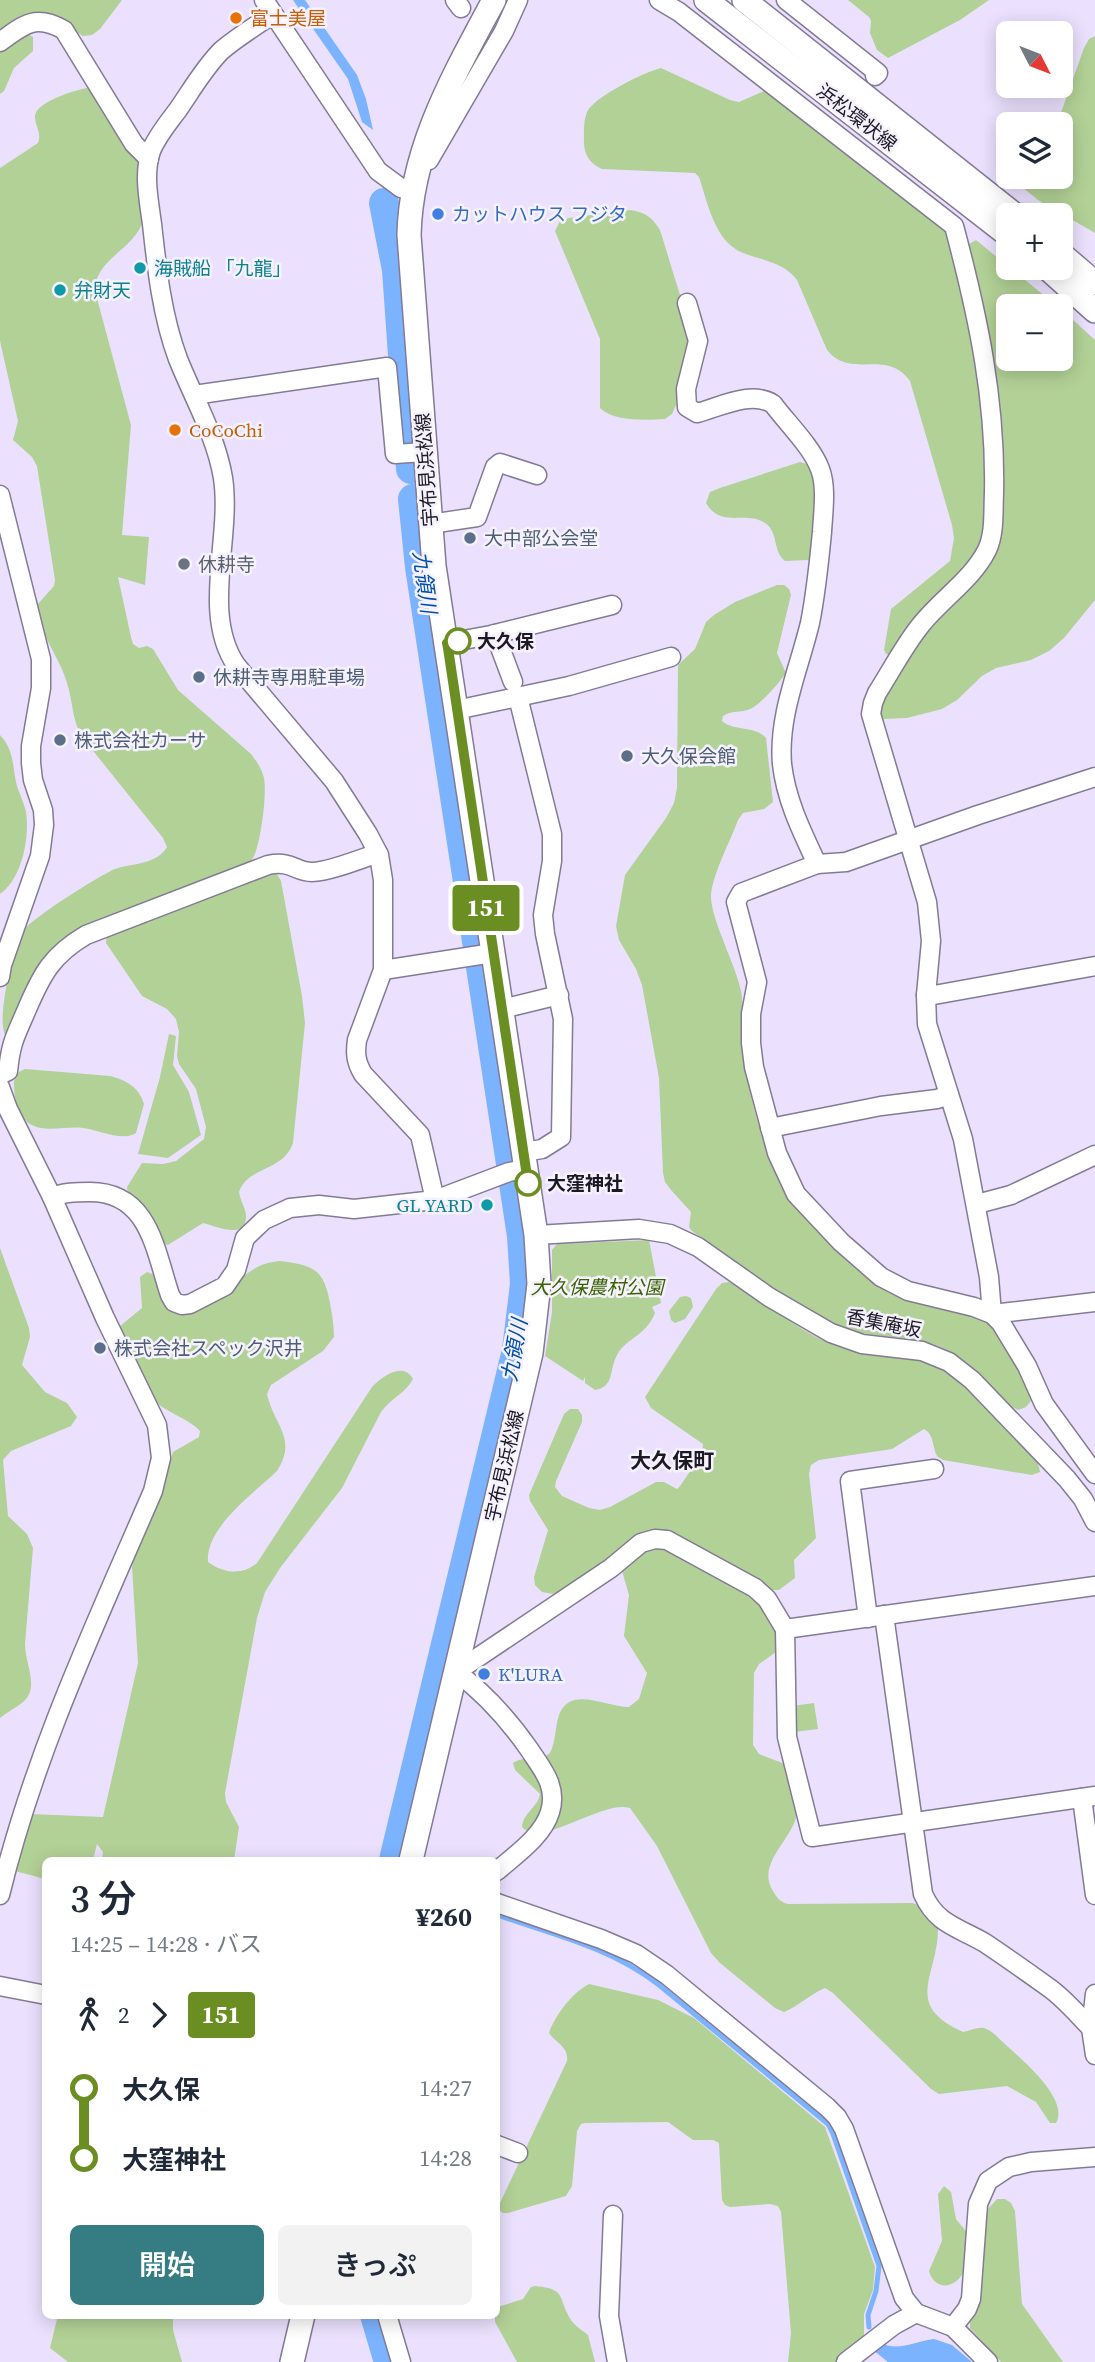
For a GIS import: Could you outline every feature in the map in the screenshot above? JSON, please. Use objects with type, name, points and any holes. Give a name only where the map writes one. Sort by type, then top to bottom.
[{"type":"main road","name":"宇布見浜松線","points":[[412,1857],[535,1334],[539,1284],[536,1235],[519,1166],[502,1009],[484,954],[447,643],[430,524],[414,453],[409,235],[413,191],[439,105],[494,0]]},
{"type":"main road","name":"浜松環状線","points":[[706,0],[996,226]]},
{"type":"main road","name":"浜松環状線","points":[[744,0],[1000,203]]},
{"type":"main road","points":[[1073,264],[1095,283]]},
{"type":"main road","points":[[1060,280],[1095,311]]},
{"type":"main road","points":[[292,2362],[302,2319]]},
{"type":"street","points":[[421,159],[429,160],[505,31],[518,0]]},
{"type":"street","points":[[659,0],[679,12],[733,56],[834,128],[954,226],[967,274],[984,355],[993,420],[993,527],[986,552],[979,563],[920,625],[873,703],[871,714],[927,902],[931,941],[926,995],[927,1024],[963,1139],[989,1277],[992,1314]]},
{"type":"street","points":[[766,18],[781,0]]},
{"type":"street","points":[[786,0],[878,73],[875,76]]},
{"type":"street","points":[[413,191],[401,188],[378,170],[268,7],[210,63],[161,133],[149,159],[148,188],[161,296],[178,358],[214,442],[223,482],[225,510],[219,622],[225,645],[236,665],[334,781],[378,853],[383,880],[383,970],[355,1052],[357,1064],[363,1074],[420,1135],[435,1199]]},
{"type":"street","points":[[0,41],[25,24],[39,21],[52,23],[64,30],[134,144],[149,159]]},
{"type":"street","points":[[733,56],[751,36]]},
{"type":"street","points":[[687,303],[698,341],[686,389],[687,407],[697,413],[748,399],[765,399],[772,404],[812,455],[823,477],[823,520],[815,594],[782,738],[782,763],[787,791],[817,864]]},
{"type":"street","points":[[194,395],[387,367],[395,454],[414,453]]},
{"type":"street","points":[[430,524],[477,517],[495,467],[500,463],[537,475]]},
{"type":"street","points":[[0,495],[41,659],[41,688],[31,746],[31,763],[44,825],[40,856],[2,955],[0,977]]},
{"type":"street","points":[[447,643],[612,605]]},
{"type":"street","points":[[52,1197],[59,1193],[102,1193],[125,1201],[135,1208],[148,1229],[170,1295],[182,1305],[190,1304],[225,1286],[236,1270],[244,1238],[258,1224],[276,1213],[304,1205],[354,1209],[435,1199],[519,1166],[561,1137],[564,1019],[543,915],[552,861],[552,834],[515,690],[495,634]]},
{"type":"street","points":[[456,709],[515,690],[569,686],[671,657]]},
{"type":"street","points":[[1095,777],[846,862],[817,864],[741,893],[736,902],[757,982],[751,1014],[754,1066],[777,1153],[796,1194],[841,1242],[881,1277],[908,1291],[992,1314],[1001,1323],[1027,1366],[1044,1404],[1095,1474]]},
{"type":"street","points":[[0,1075],[8,1071],[14,1036],[44,972],[70,944],[86,934],[268,865],[289,864],[310,873],[378,853]]},
{"type":"street","points":[[383,970],[484,954]]},
{"type":"street","points":[[926,995],[1095,966]]},
{"type":"street","points":[[502,1009],[559,995]]},
{"type":"street","points":[[0,1087],[157,1425],[161,1458],[153,1491],[55,1720],[30,1789],[0,1895]]},
{"type":"street","points":[[770,1128],[949,1095]]},
{"type":"street","points":[[976,1204],[1011,1195],[1095,1155]]},
{"type":"street","name":"香集庵坂","points":[[536,1235],[639,1229],[670,1234],[698,1247],[769,1297],[831,1333],[862,1344],[922,1351],[949,1362],[972,1380],[1067,1479],[1083,1499],[1095,1522]]},
{"type":"street","points":[[992,1314],[1095,1303]]},
{"type":"street","points":[[934,1469],[850,1480],[913,1822],[923,1894],[938,1918],[985,1943],[1050,1988],[1091,2028]]},
{"type":"street","points":[[500,1868],[544,1825],[553,1800],[552,1787],[547,1774],[507,1718],[484,1694],[456,1672],[611,1568],[641,1543],[654,1539],[667,1540],[755,1588],[766,1599],[785,1629],[787,1737],[813,1837],[1088,1797],[1095,1895]]},
{"type":"street","points":[[785,1629],[1095,1586]]},
{"type":"street","points":[[500,1904],[601,1938],[636,1954],[667,1975],[838,2117],[845,2129],[904,2298],[916,2313],[953,2328],[988,2362]]},
{"type":"street","points":[[0,1986],[42,1994]]},
{"type":"street","points":[[1095,1994],[1091,2028],[1095,2055]]},
{"type":"street","points":[[500,2146],[519,2153]]},
{"type":"street","points":[[953,2328],[971,2299],[978,2204],[988,2181],[1009,2166],[1095,2157]]},
{"type":"street","points":[[614,2215],[609,2316],[617,2362]]},
{"type":"street","points":[[846,2362],[894,2325],[916,2313]]},
{"type":"street","points":[[388,2319],[401,2362]]},
{"type":"green space","points":[[0,0],[122,0],[100,29],[92,35],[83,36],[67,26],[0,35]]},
{"type":"green space","points":[[848,0],[989,0],[960,20],[888,58],[877,50],[870,33],[869,17]]},
{"type":"green space","points":[[26,33],[33,37],[33,51],[14,68],[0,94],[0,47]]},
{"type":"green space","points":[[1095,36],[1095,233],[1073,220],[1073,203],[1043,203],[1025,189],[1073,189],[1073,112],[1061,112],[1066,98],[1073,98],[1073,79],[1089,39]]},
{"type":"green space","points":[[661,68],[730,100],[739,102],[764,91],[771,94],[940,224],[951,241],[982,382],[987,460],[984,538],[973,559],[891,656],[884,650],[891,609],[950,561],[954,538],[910,381],[901,371],[890,366],[847,363],[836,359],[827,350],[797,280],[781,266],[743,253],[727,242],[713,220],[699,177],[695,173],[602,169],[589,160],[585,149],[584,128],[591,106],[620,86]]},
{"type":"green space","points":[[87,88],[95,92],[135,155],[144,206],[139,230],[102,270],[95,291],[131,425],[122,535],[149,537],[145,585],[118,577],[131,637],[133,644],[139,648],[147,646],[153,649],[178,690],[251,754],[264,778],[264,805],[257,847],[246,867],[85,931],[9,1034],[5,1035],[3,1012],[8,974],[14,952],[27,926],[95,880],[115,869],[157,857],[167,847],[163,838],[82,737],[76,724],[64,673],[42,627],[37,605],[54,586],[55,580],[37,466],[32,457],[13,440],[18,421],[0,341],[0,168],[38,143],[35,116],[42,106]]},
{"type":"green space","points":[[630,210],[648,216],[660,230],[692,334],[693,347],[676,405],[672,414],[665,419],[622,418],[600,408],[600,339],[555,231],[560,221],[569,218]]},
{"type":"green space","points":[[976,240],[996,256],[996,280],[1025,280],[1042,294],[996,294],[996,371],[1073,371],[1073,320],[1095,340],[1095,600],[1064,638],[1049,651],[1031,660],[996,668],[942,709],[907,718],[883,719],[880,716],[880,705],[926,630],[984,568],[1002,460],[1001,419],[996,379],[969,244]]},
{"type":"green space","points":[[800,462],[811,465],[818,478],[812,557],[809,560],[785,561],[778,552],[772,531],[765,523],[757,519],[719,515],[706,503],[710,492]]},
{"type":"green space","points":[[777,585],[784,585],[791,595],[777,653],[786,673],[754,707],[726,714],[722,721],[756,731],[766,738],[773,802],[764,809],[743,813],[738,820],[718,867],[711,895],[715,916],[741,991],[744,1061],[758,1123],[772,1164],[788,1196],[807,1221],[866,1277],[892,1294],[956,1309],[979,1317],[995,1328],[1020,1369],[1030,1394],[1031,1401],[1018,1410],[1010,1406],[962,1359],[939,1346],[847,1329],[817,1316],[780,1294],[692,1231],[689,1227],[691,1212],[665,1182],[659,1078],[642,985],[619,940],[616,926],[625,875],[674,803],[677,788],[678,665],[695,649],[706,622],[714,615],[735,602]]},
{"type":"green space","points":[[0,735],[11,753],[17,786],[26,812],[27,833],[19,868],[8,887],[0,894]]},
{"type":"green space","points":[[270,870],[277,874],[281,881],[305,1023],[293,1143],[282,1159],[250,1177],[243,1184],[239,1192],[246,1215],[242,1228],[230,1230],[203,1223],[168,1245],[161,1243],[128,1196],[127,1187],[142,1163],[163,1164],[176,1161],[204,1139],[206,1127],[196,1089],[179,1064],[179,1032],[176,1019],[167,1009],[142,996],[106,943],[107,933]]},
{"type":"green space","points":[[169,1034],[176,1036],[173,1065],[189,1092],[201,1135],[168,1158],[138,1154]]},
{"type":"green space","points":[[25,1069],[110,1076],[126,1082],[139,1093],[144,1104],[136,1133],[118,1136],[83,1128],[49,1129],[30,1124],[20,1112],[14,1090],[15,1077]]},
{"type":"green space","name":"大久保農村公園","points":[[649,1240],[661,1303],[652,1307],[655,1313],[646,1327],[621,1349],[606,1385],[595,1390],[585,1383],[585,1377],[583,1381],[545,1356],[552,1312],[552,1250],[557,1244]]},
{"type":"green space","points":[[0,1248],[29,1328],[30,1337],[22,1365],[45,1392],[67,1403],[77,1417],[71,1426],[11,1451],[3,1460],[8,1516],[27,1534],[33,1548],[25,1644],[30,1690],[23,1702],[0,1718]]},
{"type":"green space","points":[[272,1262],[301,1264],[320,1276],[327,1292],[334,1337],[323,1351],[271,1385],[267,1394],[285,1441],[283,1460],[277,1471],[222,1524],[209,1549],[208,1562],[232,1572],[245,1570],[257,1563],[372,1387],[392,1372],[404,1371],[413,1379],[381,1412],[342,1488],[280,1568],[265,1592],[257,1618],[225,1793],[226,1802],[239,1827],[234,1857],[102,1857],[103,1852],[97,1844],[94,1857],[42,1857],[42,1878],[15,1871],[31,1814],[103,1817],[138,1663],[132,1567],[135,1553],[161,1494],[173,1452],[199,1437],[200,1431],[156,1402],[120,1331],[120,1326],[142,1308],[140,1277],[147,1272],[156,1277],[170,1307]]},
{"type":"green space","points":[[729,1282],[803,1330],[829,1343],[853,1351],[916,1360],[942,1369],[986,1407],[1038,1463],[1040,1472],[1032,1475],[943,1460],[937,1456],[931,1437],[924,1429],[892,1449],[819,1460],[811,1465],[809,1474],[816,1538],[794,1560],[795,1578],[779,1590],[771,1590],[746,1573],[670,1532],[654,1530],[637,1535],[606,1561],[563,1590],[553,1594],[542,1592],[535,1585],[534,1577],[548,1530],[529,1495],[564,1414],[570,1409],[578,1409],[582,1422],[556,1481],[555,1487],[562,1496],[600,1510],[656,1482],[664,1482],[677,1489],[702,1454],[703,1444],[651,1408],[645,1397],[716,1289],[722,1283]]},
{"type":"green space","points":[[680,1297],[691,1298],[693,1307],[685,1319],[675,1323],[671,1320],[669,1311]]},
{"type":"green space","points":[[655,1547],[665,1548],[750,1595],[774,1628],[776,1652],[759,1664],[754,1673],[753,1745],[759,1754],[785,1764],[796,1800],[795,1822],[769,1870],[769,1881],[776,1896],[789,1904],[913,1903],[924,1908],[938,1927],[928,1987],[928,1999],[933,2011],[963,2032],[984,2028],[996,2035],[1050,2091],[1058,2113],[1056,2123],[1050,2123],[1036,2102],[1007,2086],[939,2094],[825,1988],[784,2012],[775,2008],[711,1953],[657,1846],[630,1808],[604,1810],[543,1832],[531,1832],[522,1827],[540,1794],[515,1770],[513,1763],[550,1753],[559,1715],[564,1706],[580,1699],[629,1707],[639,1699],[647,1673],[624,1636],[629,1595],[622,1571],[645,1551]]},
{"type":"green space","points":[[814,1703],[818,1729],[794,1732],[792,1706]]},
{"type":"green space","points":[[589,1984],[658,2000],[694,2018],[825,2127],[875,2267],[873,2290],[864,2314],[864,2337],[836,2362],[788,2362],[791,2333],[781,2212],[778,2206],[770,2204],[730,2207],[725,2205],[722,2200],[719,2143],[713,2140],[693,2140],[668,2122],[581,2124],[577,2131],[572,2186],[566,2196],[508,2213],[500,2211],[500,2203],[567,2061],[566,2052],[549,2033],[565,2005]]},
{"type":"green space","points":[[944,2186],[951,2192],[956,2219],[969,2235],[965,2269],[957,2281],[941,2285],[932,2278],[929,2271],[942,2241],[938,2194]]},
{"type":"green space","points":[[997,2199],[1005,2199],[1011,2203],[1015,2211],[1022,2304],[1063,2362],[1001,2362],[970,2328],[977,2300],[985,2212]]},
{"type":"green space","points":[[531,2287],[545,2287],[557,2292],[571,2320],[588,2335],[595,2362],[517,2362],[495,2319],[500,2319],[500,2306],[523,2299]]},
{"type":"green space","points":[[57,2319],[173,2319],[173,2330],[182,2362],[68,2362],[50,2348]]},
{"type":"water","points":[[293,0],[305,0],[357,75],[373,130],[362,122],[348,79]]},
{"type":"water","points":[[934,2339],[952,2345],[972,2362],[888,2362],[873,2350],[881,2343],[900,2346]]},
{"type":"waterway","name":"九領川","points":[[384,203],[397,270],[411,469]]},
{"type":"waterway","name":"九領川","points":[[395,1857],[517,1350],[525,1284],[522,1236],[420,567],[413,499]]},
{"type":"waterway","points":[[500,1916],[581,1943],[641,1972],[828,2124],[879,2266],[876,2291],[868,2315],[869,2327]]},
{"type":"waterway","points":[[376,2319],[389,2362]]},
{"type":"bus line","name":"151","points":[[458,641],[447,643],[528,1183]]},
{"type":"place","name":"富士美屋","points":[[236,18]]},
{"type":"place","name":"カットハウス フジタ","points":[[438,214]]},
{"type":"place","name":"海賊船 「九龍」","points":[[140,268]]},
{"type":"place","name":"弁財天","points":[[60,290]]},
{"type":"place","name":"CoCoChi","points":[[175,430]]},
{"type":"place","name":"大中部公会堂","points":[[470,538]]},
{"type":"place","name":"休耕寺","points":[[184,564]]},
{"type":"place","name":"大久保","points":[[458,641]]},
{"type":"place","name":"休耕寺専用駐車場","points":[[199,677]]},
{"type":"place","name":"株式会社カーサ","points":[[60,740]]},
{"type":"place","name":"大久保会館","points":[[627,756]]},
{"type":"place","name":"大窪神社","points":[[528,1183]]},
{"type":"place","name":"GL YARD","points":[[487,1205]]},
{"type":"place","name":"株式会社スペック沢井","points":[[100,1348]]},
{"type":"place","name":"K'LURA","points":[[484,1674]]},
{"type":"district","name":"大久保町","points":[[672,1460]]}]
